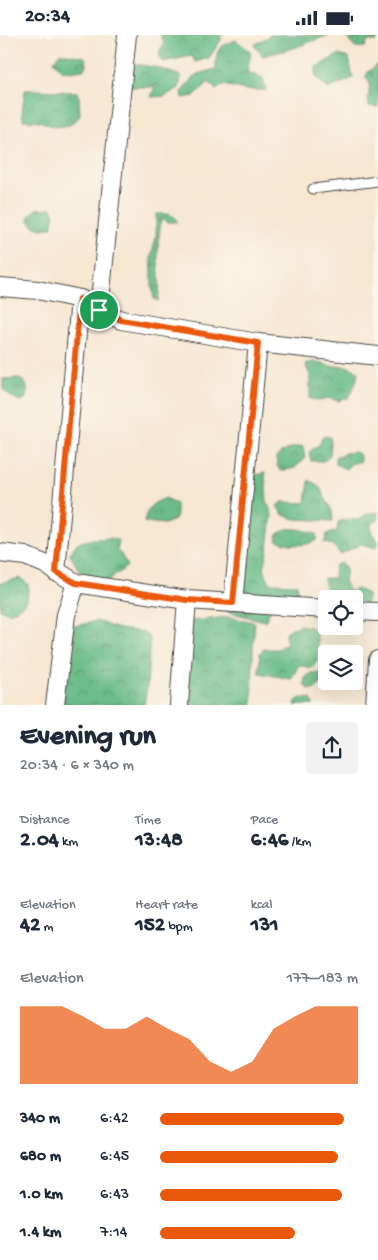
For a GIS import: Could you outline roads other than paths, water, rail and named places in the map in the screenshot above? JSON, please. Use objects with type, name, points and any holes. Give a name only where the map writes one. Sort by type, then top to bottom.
[{"type":"street","points":[[99,310],[127,35]]},
{"type":"street","points":[[0,287],[38,290],[80,299],[121,320],[258,343],[378,356]]},
{"type":"street","points":[[56,572],[80,299]]},
{"type":"street","points":[[233,603],[258,343]]},
{"type":"street","points":[[0,553],[24,556],[45,564],[76,583],[187,600],[318,608]]},
{"type":"street","points":[[55,705],[66,615],[76,583]]},
{"type":"street","points":[[179,705],[187,600]]},
{"type":"street","points":[[363,611],[378,612]]},
{"type":"street","points":[[375,705],[378,660]]},
{"type":"lane","points":[[313,189],[378,181]]}]
